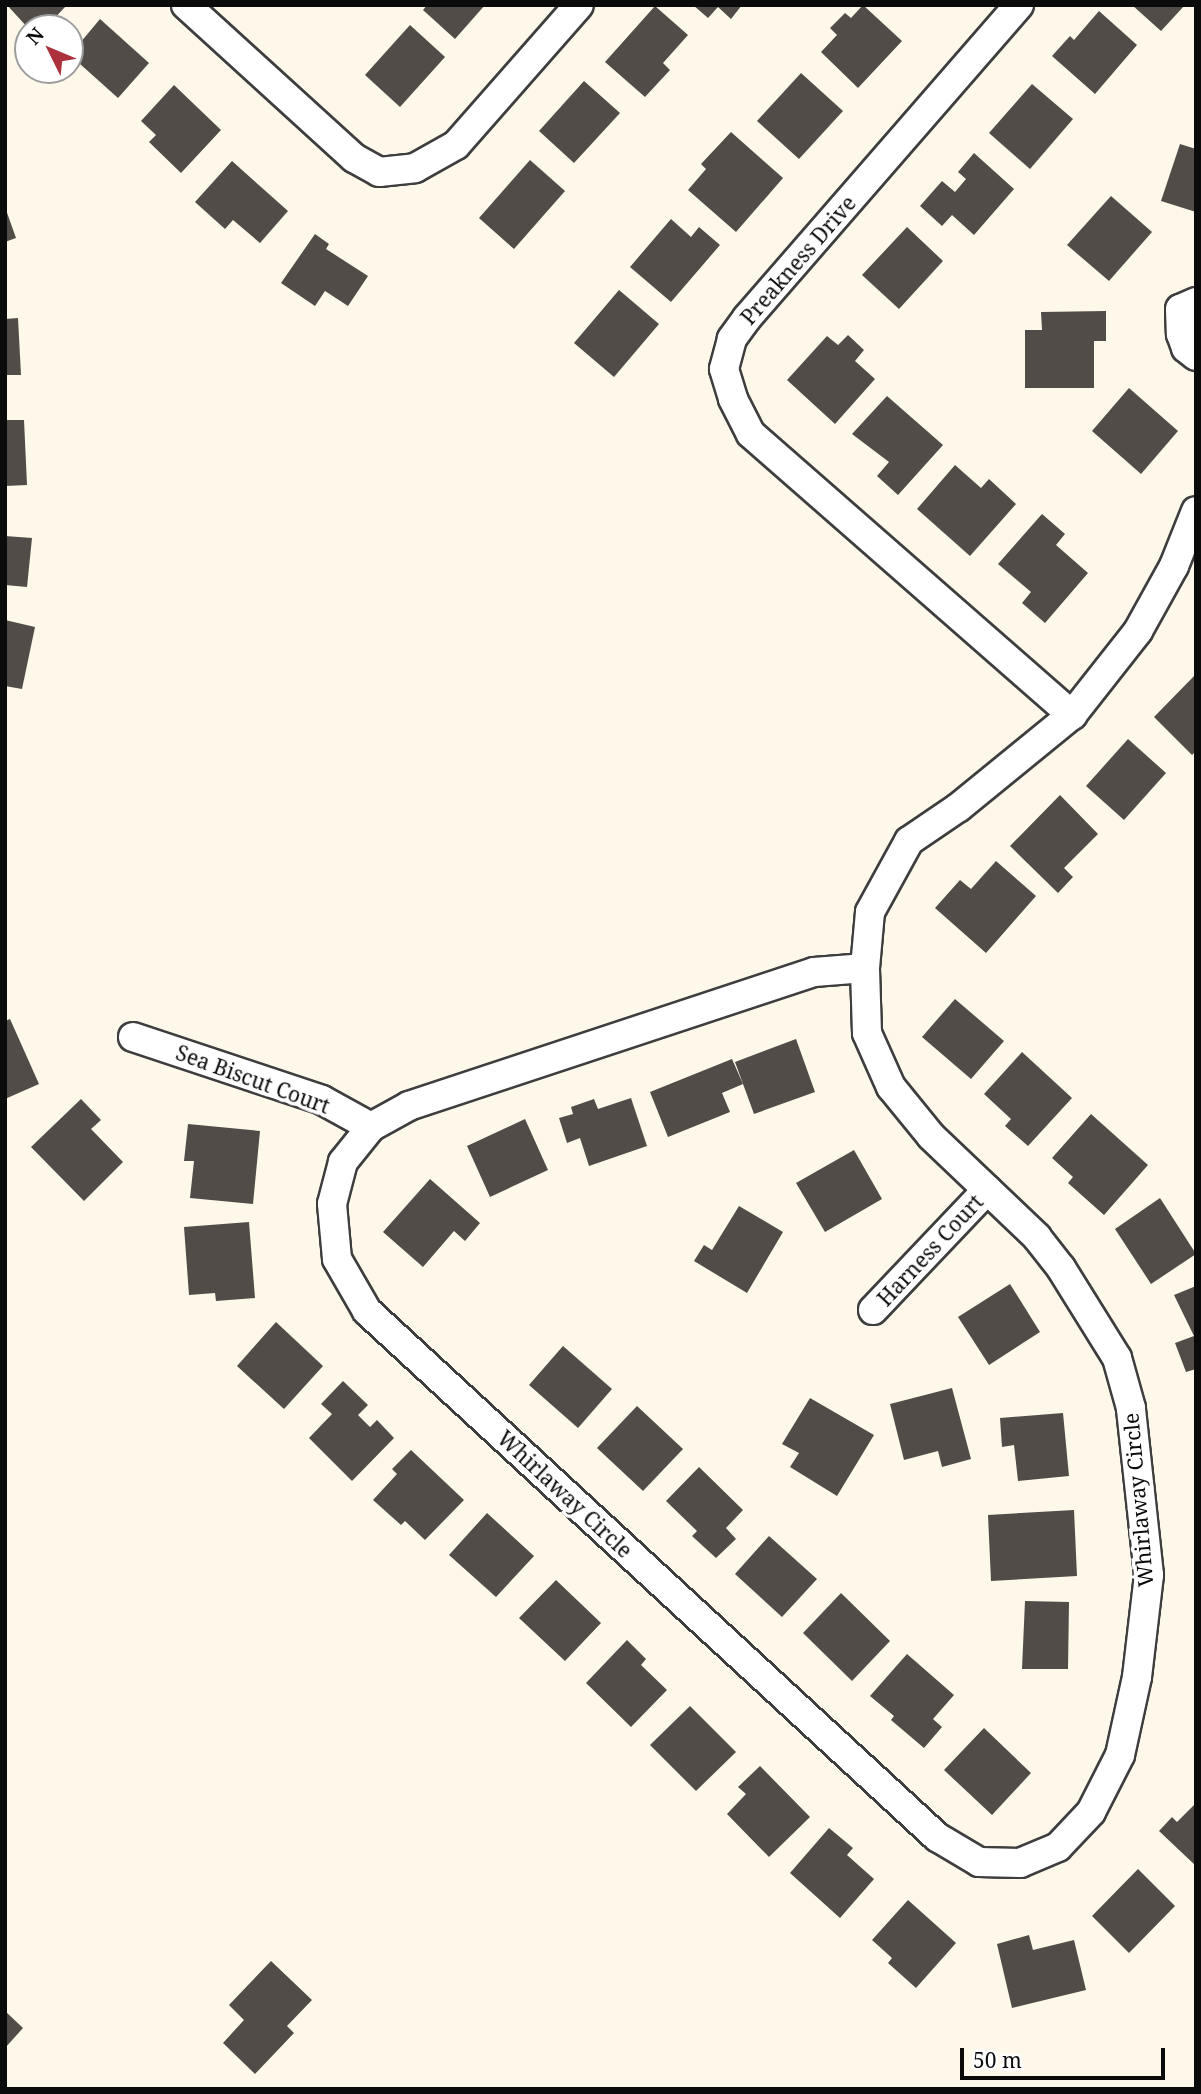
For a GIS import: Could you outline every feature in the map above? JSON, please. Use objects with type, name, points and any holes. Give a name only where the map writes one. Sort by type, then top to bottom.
[{"type":"street","points":[[186,5],[354,159],[379,172],[415,168],[456,145],[579,5]]},
{"type":"street","name":"Preakness Drive","points":[[1019,5],[747,318],[732,339],[724,369],[733,399],[751,434],[1072,715]]},
{"type":"street","points":[[1196,302],[1180,309],[1181,334],[1186,348],[1196,356]]},
{"type":"street","points":[[865,968],[870,912],[909,841],[959,807],[1072,715],[1138,631],[1174,566],[1196,511]]},
{"type":"street","name":"Whirlaway Circle","points":[[865,968],[867,1033],[891,1087],[931,1136],[1037,1237],[1083,1302],[1117,1358],[1131,1408],[1149,1575],[1138,1677],[1120,1755],[1091,1812],[1075,1830],[1058,1847],[1020,1863],[979,1862],[937,1838],[367,1311],[337,1259],[332,1204],[343,1162],[371,1127],[433,1096],[801,976],[865,968]]},
{"type":"street","name":"Sea Biscut Court","points":[[133,1037],[322,1100],[371,1127]]},
{"type":"street","name":"Harness Court","points":[[873,1310],[987,1190]]},
{"type":"building","points":[[7,5],[67,5],[58,14],[15,14]]},
{"type":"building","points":[[427,5],[485,5],[455,39],[423,10]]},
{"type":"building","points":[[693,5],[742,5],[731,19],[718,7],[708,18]]},
{"type":"building","points":[[863,5],[902,41],[858,88],[821,52],[837,35],[830,28],[845,13],[851,18]]},
{"type":"building","points":[[1132,5],[1185,5],[1161,31]]},
{"type":"building","points":[[655,6],[688,35],[663,63],[670,70],[645,97],[605,62]]},
{"type":"building","points":[[1099,11],[1137,45],[1095,94],[1052,56],[1070,36],[1074,40]]},
{"type":"building","points":[[100,19],[149,63],[118,98],[84,68],[84,38]]},
{"type":"building","points":[[410,25],[445,57],[400,107],[365,75]]},
{"type":"building","points":[[801,73],[843,111],[799,159],[757,121]]},
{"type":"building","points":[[584,81],[620,113],[574,163],[539,131]]},
{"type":"building","points":[[1032,84],[1073,119],[1030,169],[989,133]]},
{"type":"building","points":[[174,85],[221,130],[181,173],[149,142],[156,135],[141,121]]},
{"type":"building","points":[[731,132],[783,178],[736,232],[688,190],[706,169],[701,164]]},
{"type":"building","points":[[1180,144],[1196,149],[1196,212],[1161,201]]},
{"type":"building","points":[[974,153],[1014,189],[974,235],[952,215],[942,226],[920,206],[942,181],[955,192],[966,179],[958,172]]},
{"type":"building","points":[[530,160],[565,191],[514,249],[479,218]]},
{"type":"building","points":[[232,161],[288,211],[260,243],[233,220],[225,229],[195,202]]},
{"type":"building","points":[[1111,196],[1152,232],[1109,281],[1067,245]]},
{"type":"building","points":[[5,207],[16,238],[5,242]]},
{"type":"building","points":[[671,219],[691,237],[699,227],[720,245],[671,302],[630,267]]},
{"type":"building","points":[[907,227],[943,261],[899,309],[862,275]]},
{"type":"building","points":[[315,234],[329,244],[326,249],[368,276],[348,306],[325,291],[315,306],[281,283]]},
{"type":"building","points":[[619,290],[659,324],[614,377],[574,343]]},
{"type":"building","points":[[1106,311],[1106,341],[1094,341],[1094,388],[1025,388],[1025,330],[1042,330],[1041,312]]},
{"type":"building","points":[[18,318],[21,375],[5,375],[5,319]]},
{"type":"building","points":[[848,335],[864,350],[855,361],[875,379],[835,424],[787,380],[827,336],[838,345]]},
{"type":"building","points":[[1129,388],[1178,431],[1141,474],[1092,431]]},
{"type":"building","points":[[887,396],[943,445],[898,495],[877,476],[889,462],[852,434]]},
{"type":"building","points":[[5,420],[24,420],[27,485],[5,486]]},
{"type":"building","points":[[955,465],[981,488],[989,479],[1016,504],[970,556],[917,509]]},
{"type":"building","points":[[1042,514],[1065,534],[1056,545],[1088,573],[1045,623],[1022,603],[1031,592],[998,564]]},
{"type":"building","points":[[5,536],[32,538],[27,587],[5,585]]},
{"type":"building","points":[[5,620],[35,627],[22,689],[5,686]]},
{"type":"building","points":[[1196,674],[1196,751],[1192,755],[1154,717]]},
{"type":"building","points":[[1128,739],[1166,773],[1124,820],[1086,786]]},
{"type":"building","points":[[1060,795],[1098,834],[1064,868],[1073,877],[1058,893],[1010,846]]},
{"type":"building","points":[[996,861],[1036,896],[986,953],[935,908],[960,880],[971,889]]},
{"type":"building","points":[[955,999],[1004,1041],[971,1079],[922,1037]]},
{"type":"building","points":[[10,1019],[39,1084],[5,1099],[5,1021]]},
{"type":"building","points":[[796,1039],[815,1092],[754,1114],[735,1062]]},
{"type":"building","points":[[1022,1052],[1072,1098],[1028,1146],[1005,1126],[1011,1119],[984,1094]]},
{"type":"building","points":[[732,1059],[743,1084],[722,1093],[730,1112],[668,1137],[650,1092]]},
{"type":"building","points":[[631,1098],[647,1146],[589,1166],[580,1138],[567,1143],[559,1118],[573,1114],[571,1107],[594,1099],[598,1109]]},
{"type":"building","points":[[81,1099],[101,1120],[91,1129],[123,1162],[84,1201],[31,1147]]},
{"type":"building","points":[[1091,1114],[1148,1165],[1104,1215],[1068,1183],[1073,1177],[1052,1158]]},
{"type":"building","points":[[525,1119],[548,1170],[490,1197],[467,1146]]},
{"type":"building","points":[[188,1124],[260,1131],[253,1204],[190,1198],[194,1161],[184,1161]]},
{"type":"building","points":[[854,1150],[882,1199],[825,1232],[796,1183]]},
{"type":"building","points":[[430,1179],[480,1223],[465,1241],[454,1231],[423,1267],[383,1232]]},
{"type":"building","points":[[1160,1198],[1196,1254],[1151,1284],[1115,1229]]},
{"type":"building","points":[[739,1206],[783,1232],[747,1293],[694,1261],[704,1245],[712,1250]]},
{"type":"building","points":[[249,1222],[255,1298],[216,1301],[215,1293],[189,1295],[184,1227]]},
{"type":"building","points":[[1010,1284],[1040,1332],[989,1365],[958,1317]]},
{"type":"building","points":[[1196,1286],[1196,1369],[1186,1372],[1175,1343],[1194,1336],[1174,1295]]},
{"type":"building","points":[[276,1322],[323,1366],[284,1409],[237,1366]]},
{"type":"building","points":[[563,1346],[612,1389],[578,1428],[529,1385]]},
{"type":"building","points":[[343,1381],[368,1405],[358,1415],[370,1427],[377,1420],[394,1438],[352,1481],[309,1438],[332,1414],[321,1404]]},
{"type":"building","points":[[952,1388],[971,1459],[942,1467],[938,1451],[904,1460],[890,1404]]},
{"type":"building","points":[[810,1398],[874,1435],[837,1496],[790,1467],[799,1453],[782,1444]]},
{"type":"building","points":[[637,1406],[683,1449],[643,1491],[597,1448]]},
{"type":"building","points":[[1063,1413],[1069,1476],[1018,1481],[1014,1445],[1002,1447],[1000,1418]]},
{"type":"building","points":[[411,1450],[464,1500],[425,1540],[405,1521],[401,1525],[373,1500],[397,1474],[392,1469]]},
{"type":"building","points":[[699,1467],[743,1510],[726,1528],[736,1539],[716,1558],[692,1536],[697,1531],[666,1501]]},
{"type":"building","points":[[1074,1510],[1077,1576],[991,1581],[988,1515]]},
{"type":"building","points":[[487,1513],[534,1556],[496,1597],[449,1555]]},
{"type":"building","points":[[769,1536],[817,1579],[782,1617],[735,1574]]},
{"type":"building","points":[[556,1580],[601,1623],[565,1661],[519,1618]]},
{"type":"building","points":[[841,1593],[890,1641],[852,1681],[803,1633]]},
{"type":"building","points":[[1025,1601],[1069,1602],[1068,1669],[1022,1669]]},
{"type":"building","points":[[627,1640],[646,1659],[641,1665],[667,1690],[631,1727],[586,1683]]},
{"type":"building","points":[[907,1654],[954,1695],[933,1719],[942,1727],[924,1748],[891,1720],[894,1716],[870,1696]]},
{"type":"building","points":[[690,1706],[736,1752],[696,1791],[650,1745]]},
{"type":"building","points":[[984,1728],[1031,1773],[992,1815],[944,1770]]},
{"type":"building","points":[[760,1766],[810,1817],[769,1857],[727,1814],[746,1794],[738,1787]]},
{"type":"building","points":[[1196,1803],[1196,1866],[1159,1831],[1172,1817],[1177,1822]]},
{"type":"building","points":[[829,1828],[853,1848],[847,1855],[874,1879],[840,1918],[790,1873]]},
{"type":"building","points":[[1138,1869],[1175,1906],[1129,1953],[1092,1916]]},
{"type":"building","points":[[908,1900],[956,1943],[916,1988],[888,1963],[892,1958],[872,1940]]},
{"type":"building","points":[[1029,1935],[1033,1950],[1074,1940],[1086,1990],[1012,2008],[997,1944]]},
{"type":"building","points":[[271,1961],[312,2000],[287,2026],[294,2033],[255,2074],[223,2043],[244,2020],[229,2005]]},
{"type":"building","points":[[5,2011],[23,2028],[5,2048]]}]
